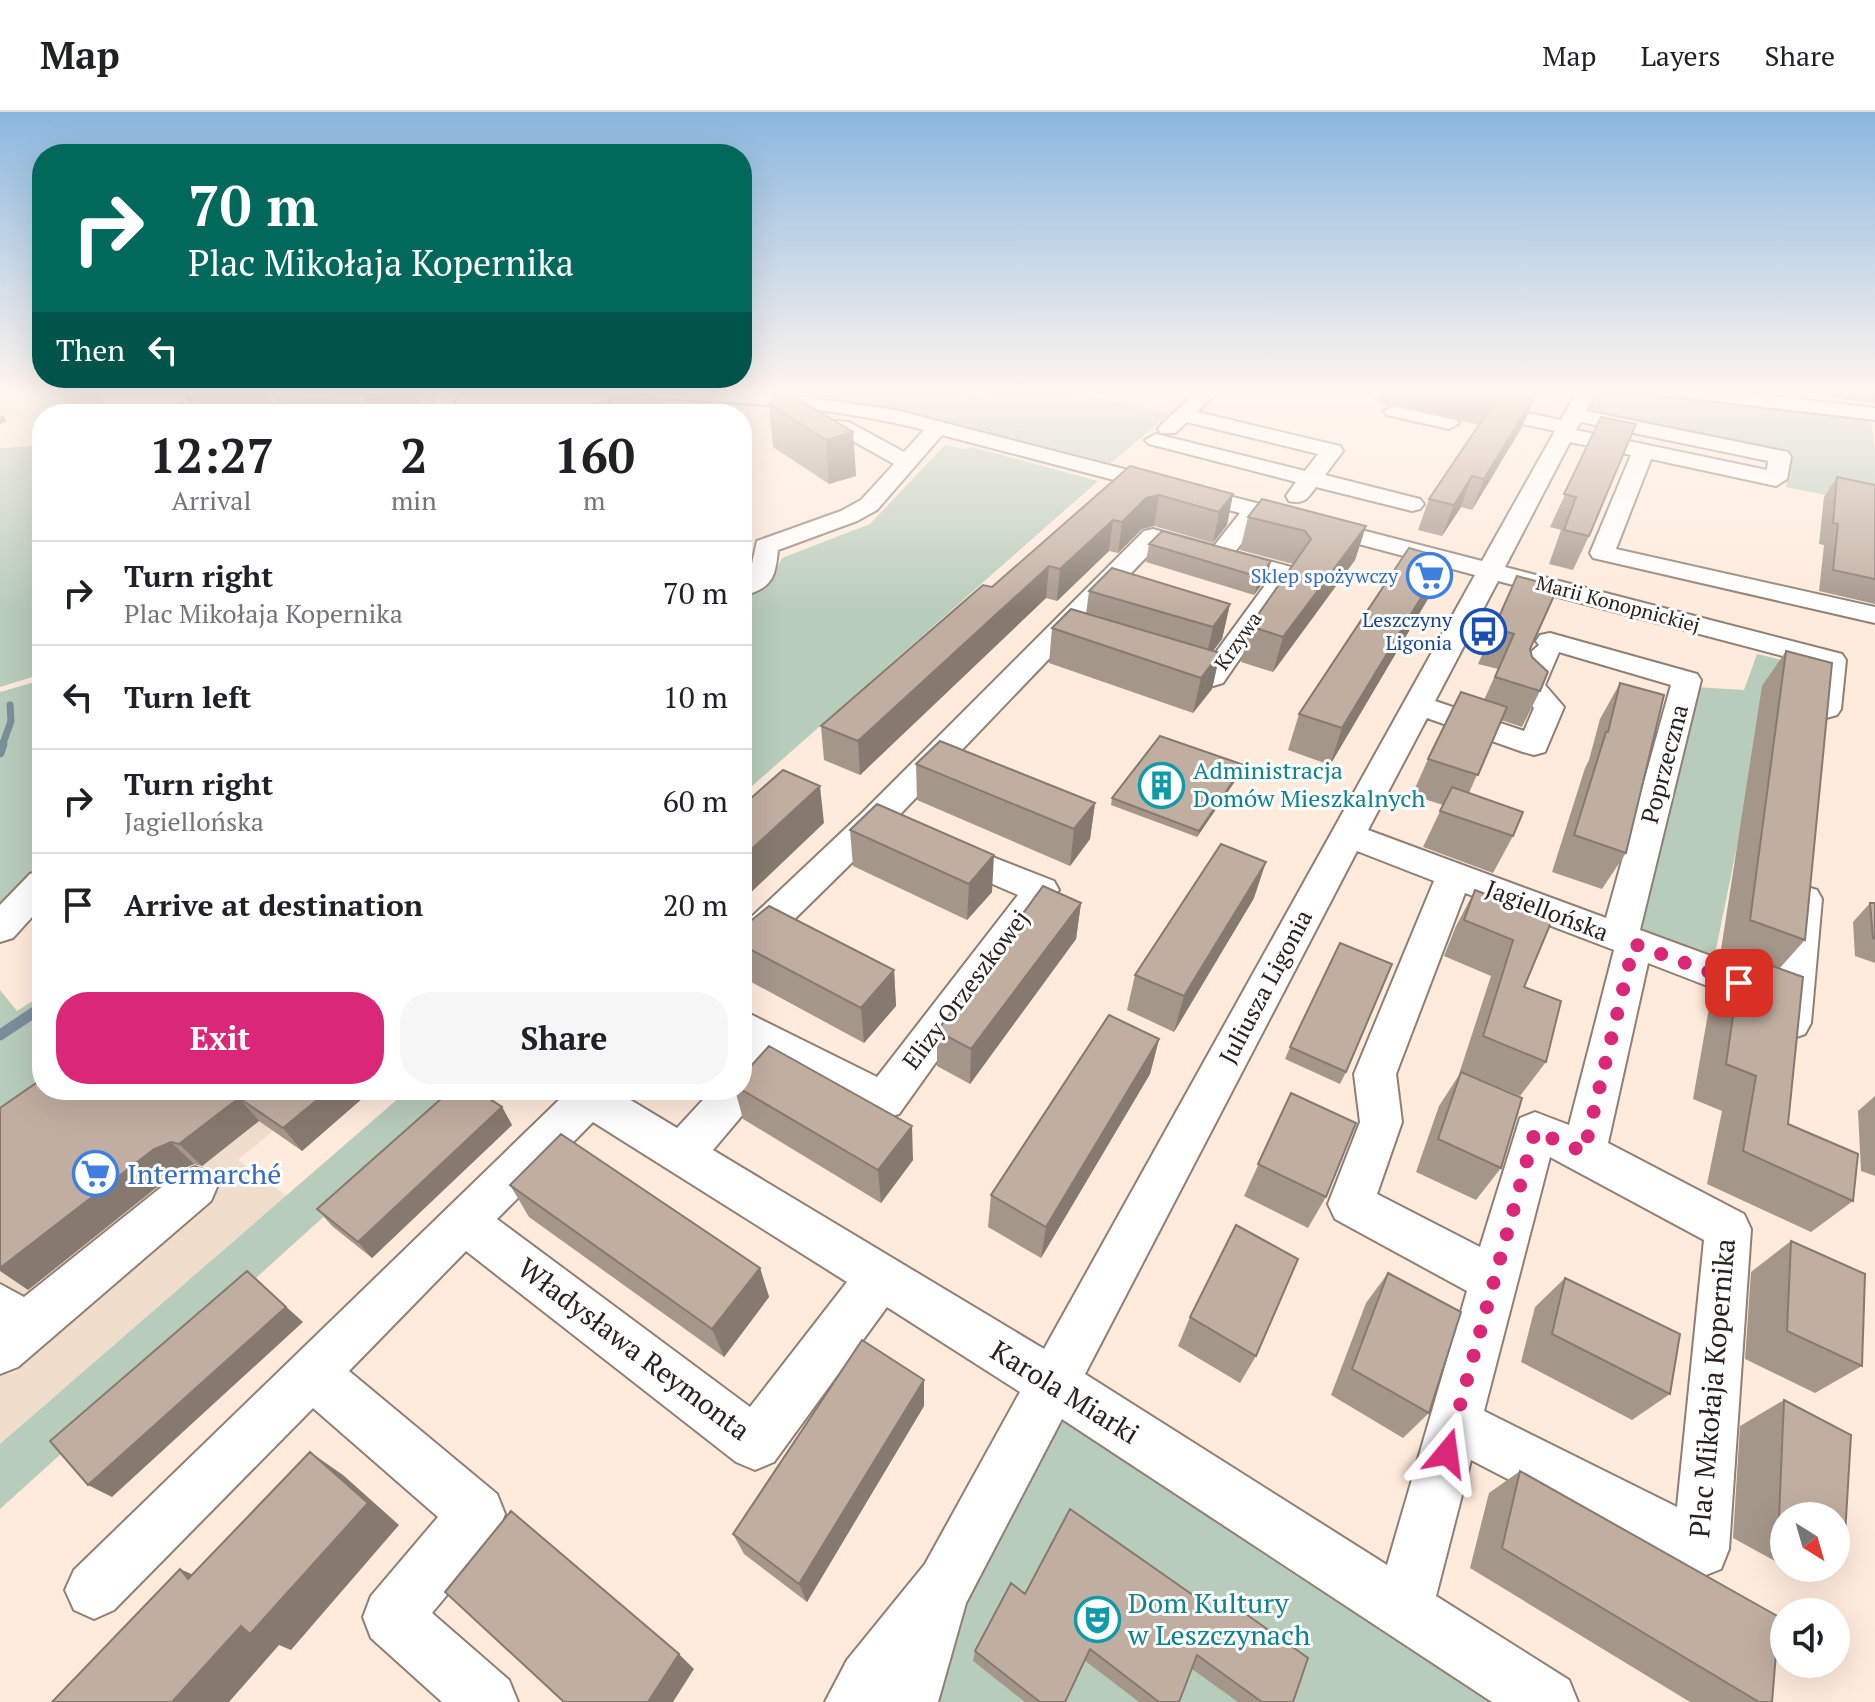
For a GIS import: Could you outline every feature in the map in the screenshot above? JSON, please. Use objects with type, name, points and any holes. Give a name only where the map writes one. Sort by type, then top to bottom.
[{"type":"street","points":[[752,582],[762,577],[766,546],[849,516],[869,505],[906,463]]},
{"type":"street","name":"Marii Konopnickiej","points":[[1154,463],[1268,513],[1832,660],[1823,737]]},
{"type":"street","points":[[1192,463],[1310,479],[1412,504]]},
{"type":"street","points":[[752,938],[874,821],[1153,536],[1220,555],[1310,479],[1322,463]]},
{"type":"street","name":"Juliusza Ligonia","points":[[856,1702],[868,1681],[945,1584],[1348,835],[1415,704],[1548,463]]},
{"type":"street","points":[[1638,463],[1602,553],[1875,615]]},
{"type":"street","points":[[1701,463],[1776,479],[1779,463]]},
{"type":"street","name":"Krzywa","points":[[1154,659],[1213,677],[1286,573],[1220,555]]},
{"type":"street","points":[[1745,637],[1751,588]]},
{"type":"street","points":[[1415,704],[1534,745],[1549,707],[1530,686],[1571,592]]},
{"type":"street","points":[[1063,631],[1093,640]]},
{"type":"street","name":"Poprzeczna","points":[[1550,641],[1687,680],[1627,941]]},
{"type":"street","name":"Elizy Orzeszkowej","points":[[777,1045],[884,1101],[1041,890],[874,821]]},
{"type":"street","name":"Jagiellońska","points":[[1348,835],[1792,1002]]},
{"type":"street","points":[[1790,1063],[1792,1002],[1808,862]]},
{"type":"street","points":[[1454,876],[1375,1074],[1381,1122],[1351,1204],[1494,1280]]},
{"type":"street","points":[[0,928],[32,894]]},
{"type":"street","points":[[1584,1152],[1627,941]]},
{"type":"street","points":[[752,1031],[777,1045],[752,1074]]},
{"type":"street","points":[[94,1590],[464,1222],[578,1100]]},
{"type":"street","name":"Karola Miarki","points":[[594,1100],[1053,1383],[1547,1702]]},
{"type":"street","points":[[681,1155],[729,1100]]},
{"type":"street","name":"Plac Mikołaja Kopernika","points":[[1403,1609],[1535,1131],[1584,1152],[1728,1229],[1701,1549],[1455,1424]]},
{"type":"street","points":[[7,1329],[195,1187]]},
{"type":"street","name":"Władysława Reymonta","points":[[464,1222],[755,1443],[880,1277]]},
{"type":"street","points":[[312,1373],[477,1514],[392,1617],[487,1702]]},
{"type":"street","name":"Juliusza Ligonia","points":[[907,1702],[945,1584]]},
{"type":"shaded area","points":[[242,1100],[310,1100],[238,1160],[287,1196],[0,1444],[0,1130]]},
{"type":"green space","points":[[0,463],[32,463],[32,677],[0,687]]},
{"type":"green space","points":[[928,463],[1032,463],[1098,481],[752,786],[752,589],[772,578],[782,558],[870,524]]},
{"type":"green space","points":[[1790,463],[1875,463],[1875,505],[1786,487]]},
{"type":"green space","points":[[1757,654],[1824,670],[1770,684],[1713,964],[1633,930],[1695,687],[1744,690]]},
{"type":"green space","points":[[32,683],[32,878],[0,913],[0,692]]},
{"type":"green space","points":[[0,990],[17,1011],[32,1001],[32,1100],[0,1130]]},
{"type":"green space","points":[[396,1100],[453,1100],[0,1509],[0,1444]]},
{"type":"green space","points":[[1060,1417],[1512,1702],[926,1702],[987,1554]]},
{"type":"building","points":[[1453,463],[1494,463],[1484,479],[1472,476],[1454,505],[1429,499]]},
{"type":"building","points":[[1579,463],[1620,463],[1589,536],[1564,530],[1576,497],[1564,494]]},
{"type":"building","points":[[1130,466],[1233,494],[1219,512],[1159,495],[1146,498],[1122,522],[1113,520],[1060,569],[1049,566],[858,741],[821,726],[983,585],[992,587]]},
{"type":"building","points":[[1837,477],[1875,485],[1875,579],[1833,570],[1838,524],[1833,523]]},
{"type":"building","points":[[1262,499],[1366,526],[1283,637],[1250,626],[1311,539],[1305,531],[1248,517]]},
{"type":"building","points":[[1162,531],[1271,561],[1259,577],[1149,544]]},
{"type":"building","points":[[1409,548],[1445,558],[1342,728],[1299,714]]},
{"type":"building","points":[[1112,568],[1230,604],[1213,627],[1089,591]]},
{"type":"building","points":[[1517,576],[1558,587],[1530,649],[1532,657],[1548,672],[1540,691],[1495,677],[1514,634],[1494,628]]},
{"type":"building","points":[[1071,609],[1220,653],[1201,678],[1052,628]]},
{"type":"building","points":[[1786,651],[1832,663],[1805,940],[1750,920]]},
{"type":"building","points":[[1620,683],[1664,695],[1626,853],[1574,835],[1608,732]]},
{"type":"building","points":[[1461,692],[1507,707],[1478,775],[1428,759]]},
{"type":"building","name":"Administracja Domów Mieszkalnych","points":[[1160,736],[1244,765],[1199,831],[1112,798]]},
{"type":"building","points":[[940,741],[1095,803],[1074,829],[916,764]]},
{"type":"building","points":[[783,770],[820,786],[752,849],[752,797]]},
{"type":"building","points":[[1452,787],[1523,812],[1513,836],[1440,811]]},
{"type":"building","points":[[877,804],[994,855],[969,884],[850,830]]},
{"type":"building","points":[[1221,844],[1266,862],[1184,996],[1135,975]]},
{"type":"building","points":[[1043,886],[1081,903],[971,1049],[937,1031]]},
{"type":"building","points":[[1475,890],[1552,920],[1524,987],[1561,1001],[1546,1062],[1483,1036],[1513,940],[1464,920]]},
{"type":"building","points":[[1870,903],[1875,903],[1875,939],[1873,938]]},
{"type":"building","points":[[769,906],[894,970],[861,1008],[752,950],[752,920]]},
{"type":"building","points":[[1340,943],[1392,964],[1346,1072],[1290,1047]]},
{"type":"building","points":[[1742,955],[1803,977],[1788,1124],[1858,1154],[1853,1201],[1743,1151],[1756,1076],[1726,1064]]},
{"type":"building","points":[[1109,1015],[1159,1039],[1046,1227],[991,1195]]},
{"type":"building","points":[[769,1046],[912,1126],[878,1170],[752,1096],[752,1065]]},
{"type":"building","points":[[1461,1072],[1522,1098],[1501,1168],[1438,1139]]},
{"type":"building","points":[[32,1086],[32,1100],[236,1100],[179,1144],[171,1142],[154,1149],[0,1268],[0,1108]]},
{"type":"building","points":[[1291,1093],[1356,1123],[1326,1197],[1258,1164]]},
{"type":"building","points":[[242,1100],[317,1100],[283,1128]]},
{"type":"building","points":[[440,1100],[491,1100],[502,1107],[358,1242],[317,1209]]},
{"type":"building","points":[[561,1134],[760,1268],[712,1329],[510,1185]]},
{"type":"building","points":[[1236,1225],[1298,1259],[1256,1356],[1190,1317]]},
{"type":"building","points":[[1791,1241],[1865,1274],[1862,1366],[1787,1331]]},
{"type":"building","points":[[247,1271],[286,1307],[88,1485],[50,1441]]},
{"type":"building","points":[[1388,1273],[1461,1312],[1429,1413],[1352,1369]]},
{"type":"building","points":[[1565,1278],[1680,1334],[1670,1394],[1552,1334]]},
{"type":"building","points":[[862,1340],[924,1380],[799,1584],[733,1534]]},
{"type":"building","points":[[1784,1400],[1851,1435],[1847,1502],[1780,1502]]},
{"type":"building","points":[[310,1452],[368,1503],[250,1634],[241,1626],[172,1702],[52,1702],[180,1569],[188,1579]]},
{"type":"building","points":[[1520,1471],[1770,1612],[1770,1678],[1774,1678],[1772,1702],[1759,1702],[1502,1548]]},
{"type":"building","name":"Dom Kultury w Leszczynach","points":[[1070,1509],[1220,1614],[1226,1600],[1308,1658],[1293,1702],[1262,1702],[1197,1655],[1179,1702],[1159,1702],[1090,1649],[1065,1702],[1040,1702],[975,1651],[1011,1583],[1025,1594]]},
{"type":"building","points":[[511,1511],[679,1654],[648,1702],[564,1702],[445,1592]]},
{"type":"waterway","points":[[2,746],[11,721],[10,705]]},
{"type":"waterway","points":[[0,753],[3,744]]},
{"type":"waterway","points":[[0,1035],[32,1014]]},
{"type":"place","name":"Sklep spożywczy","points":[[1429,576]]},
{"type":"place","name":"Leszczyny Ligonia","points":[[1483,632]]},
{"type":"place","name":"Administracja Domów Mieszkalnych","points":[[1162,785]]},
{"type":"place","name":"Intermarché","points":[[96,1174]]},
{"type":"place","name":"Dom Kultury w Leszczynach","points":[[1097,1619]]},
{"type":"route","points":[[1447,1453],[1535,1131],[1584,1152],[1634,944],[1739,983]]}]
